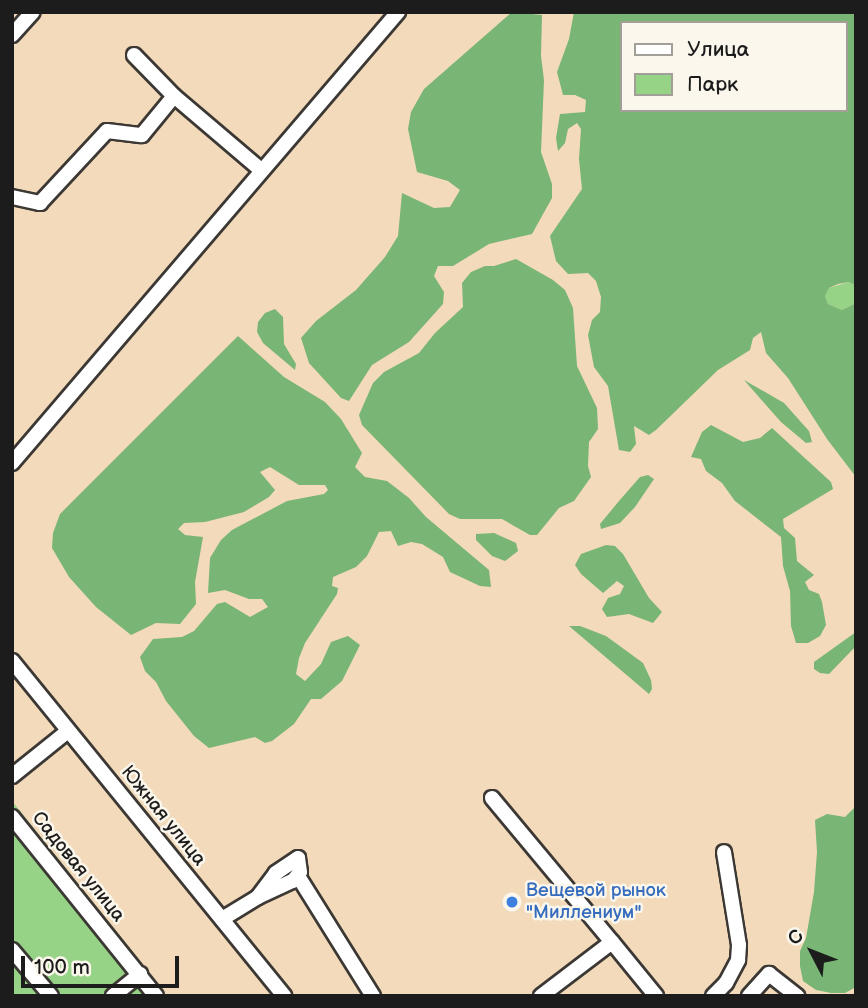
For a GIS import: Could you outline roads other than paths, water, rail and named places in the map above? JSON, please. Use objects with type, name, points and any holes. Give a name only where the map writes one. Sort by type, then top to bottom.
[{"type":"street","points":[[12,35],[33,12]]},
{"type":"street","points":[[12,463],[398,12]]},
{"type":"street","points":[[134,55],[174,96],[261,170]]},
{"type":"street","points":[[12,197],[40,203],[107,131],[142,135],[174,96]]},
{"type":"street","name":"Южная улица","points":[[12,661],[284,996]]},
{"type":"street","points":[[12,776],[68,730]]},
{"type":"street","points":[[492,798],[656,996]]},
{"type":"street","name":"Садовая улица","points":[[12,817],[156,996]]},
{"type":"street","points":[[713,996],[726,983],[738,960],[739,945],[724,852]]},
{"type":"street","points":[[222,919],[258,897],[285,887],[298,876],[373,996]]},
{"type":"street","points":[[541,996],[612,942]]},
{"type":"street","points":[[12,950],[51,996]]},
{"type":"street","points":[[113,996],[140,974]]},
{"type":"street","points":[[749,996],[769,974],[797,996]]},
{"type":"place","name":"Вещевой рынок \"Миллениум\"","points":[[512,902]]}]
